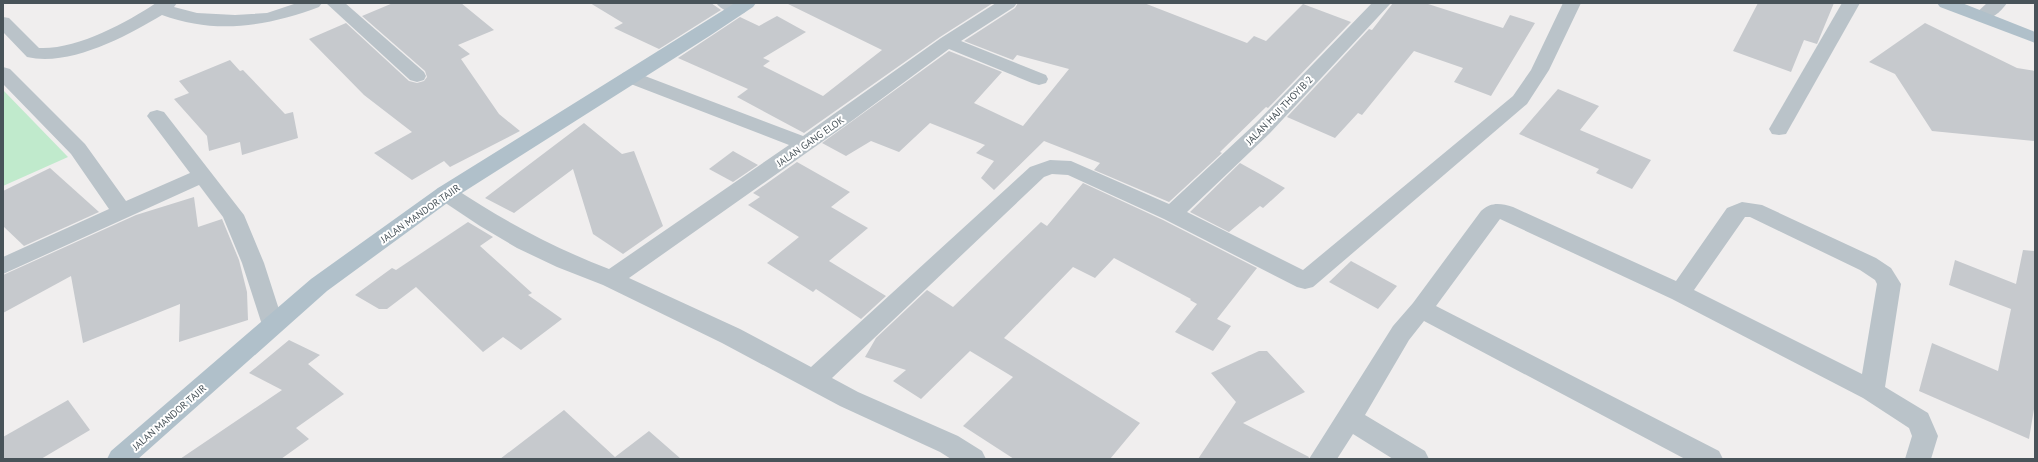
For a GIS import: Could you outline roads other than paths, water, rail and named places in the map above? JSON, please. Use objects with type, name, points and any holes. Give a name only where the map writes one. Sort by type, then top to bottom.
[{"type":"main road","points":[[1946,3],[2035,38]]},
{"type":"main road","name":"JALAN MANDOR TAJIR","points":[[120,459],[319,285],[446,193],[630,77],[737,5]]},
{"type":"street","points":[[3,22],[34,53],[58,53],[89,43],[164,5],[173,13],[205,20],[231,20],[261,19],[313,3]]},
{"type":"street","points":[[335,3],[417,76]]},
{"type":"street","name":"JALAN GANG ELOK","points":[[611,279],[805,144],[947,42],[1008,3]]},
{"type":"street","name":"JALAN HAJI THOYIB 2","points":[[1172,214],[1263,128],[1382,3]]},
{"type":"street","points":[[815,379],[1037,172],[1050,167],[1071,168],[1172,214],[1305,281],[1520,100],[1540,70],[1572,3]]},
{"type":"street","points":[[1779,129],[1851,3]]},
{"type":"street","points":[[1982,16],[1998,3]]},
{"type":"street","points":[[947,42],[1039,79]]},
{"type":"street","points":[[3,74],[46,115],[78,149],[122,212]]},
{"type":"street","points":[[630,77],[805,144]]},
{"type":"street","points":[[157,116],[201,176],[233,216],[253,263],[272,325]]},
{"type":"street","points":[[3,266],[201,176]]},
{"type":"street","points":[[446,193],[488,221],[525,242],[565,261],[611,279],[731,336],[815,379],[849,399],[949,444],[973,459]]},
{"type":"street","points":[[1680,293],[1735,212],[1742,209],[1754,210],[1868,264],[1883,274],[1889,284],[1872,391]]},
{"type":"street","points":[[1322,459],[1349,419],[1402,333],[1489,216],[1495,211],[1505,212],[1680,293],[1872,391],[1919,421],[1925,436],[1918,459]]},
{"type":"street","points":[[1421,309],[1710,459]]},
{"type":"street","points":[[1349,419],[1416,459]]}]
